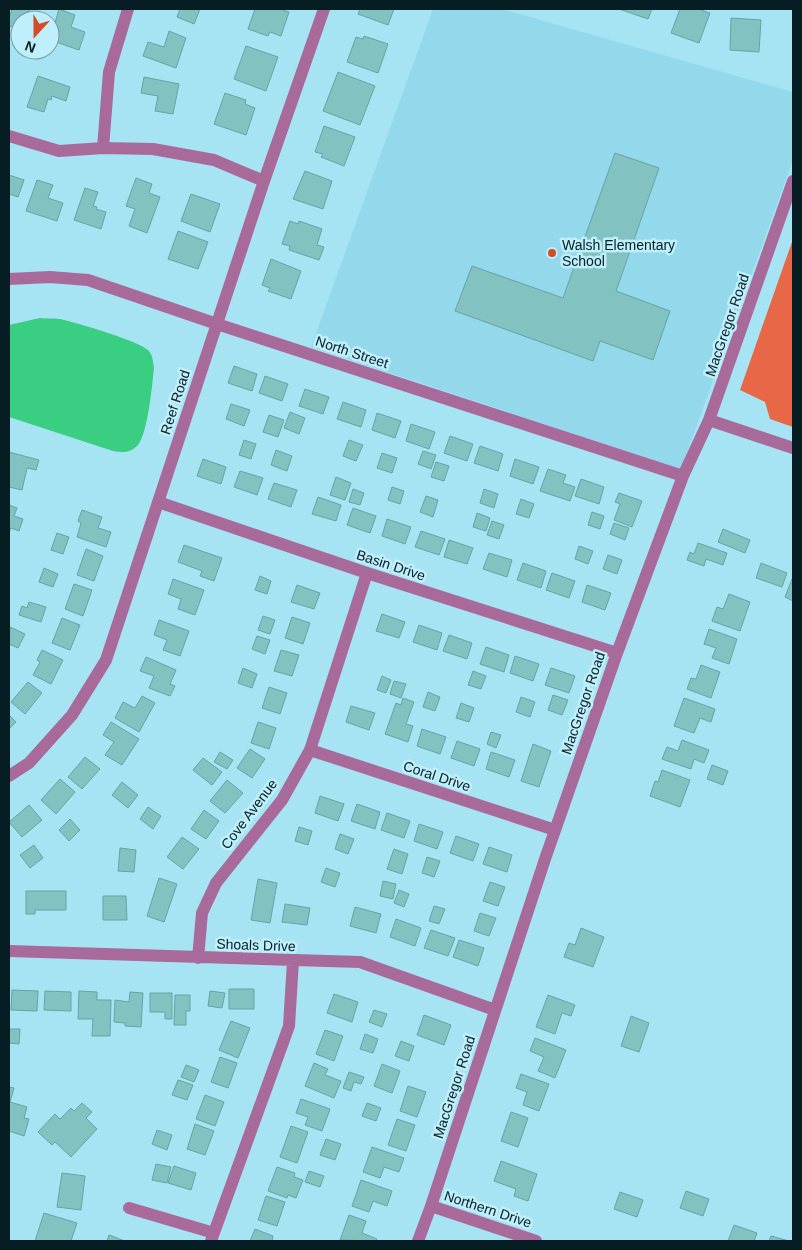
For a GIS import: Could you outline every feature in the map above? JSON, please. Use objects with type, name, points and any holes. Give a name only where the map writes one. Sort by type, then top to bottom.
[{"type":"street","points":[[103,148],[109,72],[128,9]]},
{"type":"street","name":"Reef Road","points":[[9,776],[29,762],[72,715],[106,660],[264,181],[324,9]]},
{"type":"street","points":[[9,136],[59,151],[103,148],[153,149],[214,160],[264,181]]},
{"type":"street","name":"MacGregor Road","points":[[418,1241],[494,1010],[616,653],[683,476],[709,420],[793,181]]},
{"type":"street","name":"North Street","points":[[9,279],[50,277],[88,280],[683,476]]},
{"type":"street","points":[[709,420],[793,448]]},
{"type":"street","name":"Basin Drive","points":[[158,502],[616,653]]},
{"type":"street","name":"Cove Avenue","points":[[198,958],[202,914],[216,883],[282,800],[310,750],[367,572]]},
{"type":"street","name":"Coral Drive","points":[[310,750],[555,830]]},
{"type":"street","name":"Shoals Drive","points":[[9,951],[360,962],[494,1010]]},
{"type":"street","points":[[129,1208],[213,1237],[289,1026],[293,961]]},
{"type":"street","name":"Northern Drive","points":[[431,1206],[536,1241]]},
{"type":"shaded area","name":"Walsh Elementary School","points":[[433,9],[502,9],[793,92],[793,160],[681,469],[311,347]]},
{"type":"shaded area","points":[[793,239],[793,427],[770,419],[765,402],[740,390]]},
{"type":"shaded area","points":[[40,318],[60,319],[92,328],[142,346],[150,352],[154,368],[149,408],[141,439],[135,448],[126,452],[113,451],[9,417],[9,325]]},
{"type":"building","points":[[12,9],[30,9],[30,10]]},
{"type":"building","points":[[180,9],[200,9],[194,24],[177,17]]},
{"type":"building","points":[[255,9],[280,9],[289,12],[281,36],[270,32],[268,36],[248,29]]},
{"type":"building","points":[[360,9],[394,9],[388,25],[358,14]]},
{"type":"building","points":[[619,9],[652,9],[648,19]]},
{"type":"building","points":[[680,9],[698,9],[710,13],[699,43],[671,33]]},
{"type":"building","points":[[59,10],[75,15],[71,27],[85,32],[79,50],[60,43]]},
{"type":"building","points":[[731,18],[761,20],[759,52],[730,50]]},
{"type":"building","points":[[169,31],[186,38],[176,68],[143,56],[148,42],[164,47]]},
{"type":"building","points":[[364,36],[388,44],[378,73],[347,62],[356,37],[363,39]]},
{"type":"building","points":[[246,46],[278,57],[266,91],[234,79]]},
{"type":"building","points":[[338,72],[375,86],[360,125],[323,111]]},
{"type":"building","points":[[38,76],[70,87],[66,101],[52,96],[51,100],[48,99],[44,112],[27,107]]},
{"type":"building","points":[[144,77],[179,84],[173,114],[155,111],[158,96],[141,93]]},
{"type":"building","points":[[225,93],[246,100],[245,104],[255,108],[246,135],[214,124]]},
{"type":"building","points":[[324,126],[355,137],[344,166],[321,157],[323,154],[315,152]]},
{"type":"building","name":"Walsh Elementary School","points":[[615,153],[659,168],[616,291],[670,311],[653,360],[600,341],[593,361],[455,311],[472,266],[563,298]]},
{"type":"building","points":[[305,171],[332,181],[323,209],[293,199]]},
{"type":"building","points":[[9,175],[24,180],[18,197],[9,194]]},
{"type":"building","points":[[136,178],[152,184],[149,193],[160,197],[147,233],[129,226],[135,209],[126,206]]},
{"type":"building","points":[[37,180],[53,185],[48,198],[63,203],[57,221],[26,211]]},
{"type":"building","points":[[85,188],[98,192],[93,206],[106,212],[101,229],[74,220]]},
{"type":"building","points":[[191,194],[220,204],[210,232],[181,221]]},
{"type":"building","points":[[290,221],[298,224],[299,221],[322,229],[317,245],[324,247],[319,260],[289,250],[290,246],[282,244]]},
{"type":"building","points":[[178,231],[208,242],[198,269],[168,259]]},
{"type":"building","points":[[271,259],[301,271],[291,299],[268,291],[270,288],[262,285]]},
{"type":"building","points":[[234,366],[257,374],[252,391],[228,383]]},
{"type":"building","points":[[265,376],[288,384],[282,401],[259,393]]},
{"type":"building","points":[[305,389],[329,397],[323,414],[299,406]]},
{"type":"building","points":[[343,402],[366,410],[361,427],[337,419]]},
{"type":"building","points":[[231,404],[250,410],[244,426],[226,419]]},
{"type":"building","points":[[290,412],[305,418],[299,434],[284,428]]},
{"type":"building","points":[[377,413],[401,421],[395,438],[372,430]]},
{"type":"building","points":[[269,415],[284,420],[278,437],[263,432]]},
{"type":"building","points":[[411,424],[435,432],[429,449],[406,441]]},
{"type":"building","points":[[450,436],[473,444],[467,461],[444,453]]},
{"type":"building","points":[[244,440],[256,444],[251,459],[239,455]]},
{"type":"building","points":[[349,440],[363,445],[356,461],[343,456]]},
{"type":"building","points":[[480,446],[503,454],[498,471],[474,463]]},
{"type":"building","points":[[276,450],[292,456],[287,471],[271,465]]},
{"type":"building","points":[[423,451],[436,455],[431,469],[418,464]]},
{"type":"building","points":[[9,452],[39,460],[36,470],[27,468],[22,490],[9,487]]},
{"type":"building","points":[[382,453],[397,458],[392,473],[377,468]]},
{"type":"building","points":[[203,459],[226,467],[221,484],[197,476]]},
{"type":"building","points":[[515,459],[539,467],[533,484],[510,476]]},
{"type":"building","points":[[436,462],[449,466],[444,481],[431,477]]},
{"type":"building","points":[[548,469],[566,475],[563,483],[575,487],[570,501],[540,491]]},
{"type":"building","points":[[240,471],[263,478],[257,495],[234,487]]},
{"type":"building","points":[[336,477],[351,483],[345,500],[330,495]]},
{"type":"building","points":[[581,479],[604,487],[599,504],[575,496]]},
{"type":"building","points":[[274,483],[297,490],[291,507],[268,499]]},
{"type":"building","points":[[392,487],[404,491],[400,504],[388,500]]},
{"type":"building","points":[[353,489],[364,493],[360,505],[349,502]]},
{"type":"building","points":[[484,489],[498,494],[494,508],[480,503]]},
{"type":"building","points":[[619,493],[642,501],[632,527],[614,520],[620,504],[615,502]]},
{"type":"building","points":[[426,496],[438,500],[433,517],[420,512]]},
{"type":"building","points":[[318,497],[341,505],[336,521],[312,514]]},
{"type":"building","points":[[521,499],[534,504],[529,518],[516,514]]},
{"type":"building","points":[[9,505],[17,508],[14,516],[23,519],[19,531],[11,528],[9,533]]},
{"type":"building","points":[[353,508],[376,516],[370,533],[347,525]]},
{"type":"building","points":[[82,510],[102,517],[98,528],[111,532],[106,547],[77,537],[81,523],[78,521]]},
{"type":"building","points":[[592,512],[604,516],[600,529],[588,525]]},
{"type":"building","points":[[477,513],[490,518],[486,531],[473,527]]},
{"type":"building","points":[[387,519],[411,527],[405,544],[382,536]]},
{"type":"building","points":[[492,521],[504,525],[499,539],[487,535]]},
{"type":"building","points":[[614,523],[629,528],[625,540],[610,534]]},
{"type":"building","points":[[723,529],[750,540],[745,553],[718,542]]},
{"type":"building","points":[[421,531],[445,539],[439,555],[415,547]]},
{"type":"building","points":[[57,533],[69,537],[63,554],[51,550]]},
{"type":"building","points":[[449,540],[473,548],[467,564],[444,557]]},
{"type":"building","points":[[698,543],[727,553],[723,565],[706,559],[704,566],[687,560],[690,552],[694,554]]},
{"type":"building","points":[[184,545],[222,558],[214,581],[200,576],[202,571],[178,562]]},
{"type":"building","points":[[579,546],[593,551],[588,564],[575,559]]},
{"type":"building","points":[[86,549],[103,556],[94,581],[77,575]]},
{"type":"building","points":[[489,553],[512,560],[507,577],[483,569]]},
{"type":"building","points":[[608,555],[622,560],[617,574],[603,569]]},
{"type":"building","points":[[523,563],[546,571],[541,588],[517,580]]},
{"type":"building","points":[[761,563],[787,573],[782,587],[756,578]]},
{"type":"building","points":[[44,568],[58,574],[53,587],[39,582]]},
{"type":"building","points":[[552,573],[575,581],[569,598],[546,590]]},
{"type":"building","points":[[260,576],[271,581],[267,594],[255,590]]},
{"type":"building","points":[[173,579],[204,590],[195,615],[178,609],[181,599],[168,594]]},
{"type":"building","points":[[793,580],[793,601],[785,597]]},
{"type":"building","points":[[74,584],[92,590],[83,616],[65,609]]},
{"type":"building","points":[[297,585],[320,593],[314,609],[291,602]]},
{"type":"building","points":[[587,585],[611,593],[605,610],[582,602]]},
{"type":"building","points":[[729,594],[750,602],[740,631],[712,621],[717,607],[723,609]]},
{"type":"building","points":[[29,602],[46,607],[41,622],[19,615],[22,606],[27,608]]},
{"type":"building","points":[[382,614],[405,622],[399,638],[376,631]]},
{"type":"building","points":[[263,616],[275,620],[270,634],[258,630]]},
{"type":"building","points":[[292,617],[310,623],[303,644],[285,638]]},
{"type":"building","points":[[62,618],[80,625],[70,650],[52,643]]},
{"type":"building","points":[[159,620],[189,631],[180,656],[163,650],[167,640],[154,635]]},
{"type":"building","points":[[419,625],[442,633],[437,650],[413,642]]},
{"type":"building","points":[[10,627],[25,634],[18,648],[9,644]]},
{"type":"building","points":[[709,629],[737,639],[729,664],[712,658],[716,648],[704,644]]},
{"type":"building","points":[[449,635],[472,643],[467,659],[443,651]]},
{"type":"building","points":[[257,636],[270,640],[265,654],[252,649]]},
{"type":"building","points":[[486,647],[509,655],[504,672],[480,664]]},
{"type":"building","points":[[42,650],[63,660],[51,684],[33,675],[40,662],[37,660]]},
{"type":"building","points":[[281,650],[299,655],[292,676],[274,671]]},
{"type":"building","points":[[515,656],[539,664],[533,681],[510,673]]},
{"type":"building","points":[[146,657],[176,670],[170,684],[175,686],[170,696],[149,688],[154,676],[140,671]]},
{"type":"building","points":[[701,665],[720,672],[711,698],[687,689],[691,678],[696,679]]},
{"type":"building","points":[[243,668],[257,674],[252,688],[238,683]]},
{"type":"building","points":[[551,668],[575,676],[569,693],[545,685]]},
{"type":"building","points":[[473,671],[486,676],[481,689],[468,685]]},
{"type":"building","points":[[382,676],[391,680],[386,693],[377,690]]},
{"type":"building","points":[[394,681],[406,684],[401,698],[390,694]]},
{"type":"building","points":[[28,682],[42,693],[25,714],[11,702]]},
{"type":"building","points":[[269,687],[287,693],[280,714],[262,708]]},
{"type":"building","points":[[428,692],[440,697],[435,711],[423,707]]},
{"type":"building","points":[[553,695],[568,700],[562,715],[548,710]]},
{"type":"building","points":[[142,696],[155,703],[139,732],[115,718],[123,702],[135,708]]},
{"type":"building","points":[[521,697],[535,702],[530,717],[516,712]]},
{"type":"building","points":[[403,698],[414,702],[406,724],[413,726],[408,742],[385,734],[396,703],[401,705]]},
{"type":"building","points":[[684,698],[715,709],[711,722],[700,718],[694,733],[674,726]]},
{"type":"building","points":[[461,703],[474,708],[469,722],[456,718]]},
{"type":"building","points":[[351,706],[375,713],[369,730],[346,722]]},
{"type":"building","points":[[9,715],[16,722],[9,729]]},
{"type":"building","points":[[111,722],[139,739],[122,765],[105,755],[114,742],[103,735]]},
{"type":"building","points":[[258,722],[276,728],[269,749],[251,743]]},
{"type":"building","points":[[422,729],[446,737],[440,754],[417,746]]},
{"type":"building","points":[[491,732],[501,735],[496,748],[487,744]]},
{"type":"building","points":[[682,740],[709,750],[704,763],[694,759],[691,769],[662,759],[667,747],[678,751]]},
{"type":"building","points":[[457,741],[480,749],[474,766],[451,758]]},
{"type":"building","points":[[533,744],[551,751],[539,787],[521,781]]},
{"type":"building","points":[[250,749],[265,759],[252,778],[237,768]]},
{"type":"building","points":[[220,752],[233,760],[227,769],[214,762]]},
{"type":"building","points":[[491,752],[515,760],[509,777],[486,769]]},
{"type":"building","points":[[85,757],[100,769],[82,789],[68,777]]},
{"type":"building","points":[[203,758],[222,772],[212,785],[193,770]]},
{"type":"building","points":[[712,765],[728,771],[723,785],[707,779]]},
{"type":"building","points":[[662,770],[690,780],[680,807],[650,796],[655,781],[658,782]]},
{"type":"building","points":[[60,779],[75,792],[56,814],[41,800]]},
{"type":"building","points":[[227,780],[243,793],[225,813],[210,801]]},
{"type":"building","points":[[122,782],[138,795],[128,808],[112,795]]},
{"type":"building","points":[[320,796],[344,804],[338,821],[315,813]]},
{"type":"building","points":[[357,804],[380,812],[375,829],[351,821]]},
{"type":"building","points":[[29,805],[42,820],[22,837],[9,822]]},
{"type":"building","points":[[148,807],[161,816],[153,829],[140,819]]},
{"type":"building","points":[[204,810],[219,821],[206,839],[191,829]]},
{"type":"building","points":[[387,813],[410,821],[404,838],[381,830]]},
{"type":"building","points":[[70,819],[80,830],[69,841],[59,830]]},
{"type":"building","points":[[419,824],[443,832],[437,849],[414,841]]},
{"type":"building","points":[[299,827],[312,831],[308,845],[295,841]]},
{"type":"building","points":[[340,834],[354,839],[348,854],[335,849]]},
{"type":"building","points":[[456,836],[479,844],[473,861],[450,853]]},
{"type":"building","points":[[182,837],[199,849],[183,869],[167,857]]},
{"type":"building","points":[[34,845],[43,858],[30,868],[20,855]]},
{"type":"building","points":[[489,847],[512,855],[507,872],[483,864]]},
{"type":"building","points":[[120,848],[136,850],[134,872],[118,871]]},
{"type":"building","points":[[394,849],[408,854],[402,874],[387,869]]},
{"type":"building","points":[[427,857],[440,861],[434,877],[422,873]]},
{"type":"building","points":[[326,868],[340,873],[335,887],[321,882]]},
{"type":"building","points":[[159,878],[177,884],[164,922],[147,916]]},
{"type":"building","points":[[258,879],[277,883],[270,923],[251,920]]},
{"type":"building","points":[[383,881],[396,884],[393,899],[380,896]]},
{"type":"building","points":[[490,882],[505,887],[498,906],[483,901]]},
{"type":"building","points":[[399,890],[409,894],[404,907],[394,903]]},
{"type":"building","points":[[26,891],[66,891],[66,910],[35,910],[35,914],[26,914]]},
{"type":"building","points":[[103,896],[126,896],[127,920],[103,920]]},
{"type":"building","points":[[285,904],[310,908],[307,925],[282,922]]},
{"type":"building","points":[[434,906],[445,909],[439,924],[429,921]]},
{"type":"building","points":[[355,907],[381,914],[376,933],[350,926]]},
{"type":"building","points":[[480,913],[496,918],[489,936],[474,931]]},
{"type":"building","points":[[396,919],[421,928],[415,946],[390,937]]},
{"type":"building","points":[[581,928],[604,937],[593,967],[564,957],[569,943],[575,945]]},
{"type":"building","points":[[431,930],[455,938],[448,956],[424,948]]},
{"type":"building","points":[[459,940],[484,948],[478,966],[453,957]]},
{"type":"building","points":[[229,989],[254,989],[254,1009],[229,1009]]},
{"type":"building","points":[[12,990],[38,991],[37,1011],[11,1010]]},
{"type":"building","points":[[45,991],[71,992],[71,1011],[44,1010]]},
{"type":"building","points":[[79,991],[97,992],[97,1000],[111,1000],[110,1036],[92,1036],[93,1019],[78,1019]]},
{"type":"building","points":[[210,991],[225,993],[222,1008],[208,1006]]},
{"type":"building","points":[[130,992],[143,993],[141,1027],[125,1026],[125,1023],[114,1022],[115,1000],[129,1002]]},
{"type":"building","points":[[150,993],[172,993],[172,1019],[165,1019],[165,1012],[150,1012]]},
{"type":"building","points":[[334,994],[358,1002],[352,1022],[327,1013]]},
{"type":"building","points":[[175,995],[190,995],[190,1011],[186,1011],[186,1025],[174,1025]]},
{"type":"building","points":[[548,995],[575,1005],[571,1016],[562,1013],[555,1034],[536,1027]]},
{"type":"building","points":[[374,1010],[387,1014],[382,1027],[369,1022]]},
{"type":"building","points":[[424,1015],[451,1025],[444,1045],[417,1035]]},
{"type":"building","points":[[631,1016],[649,1023],[639,1052],[621,1046]]},
{"type":"building","points":[[231,1021],[250,1028],[238,1058],[219,1050]]},
{"type":"building","points":[[9,1029],[20,1029],[19,1044],[9,1043]]},
{"type":"building","points":[[325,1030],[343,1036],[334,1061],[316,1054]]},
{"type":"building","points":[[365,1034],[378,1039],[373,1053],[360,1049]]},
{"type":"building","points":[[535,1038],[566,1050],[555,1078],[538,1071],[544,1057],[530,1051]]},
{"type":"building","points":[[401,1041],[414,1046],[409,1061],[395,1056]]},
{"type":"building","points":[[220,1057],[237,1063],[228,1088],[211,1082]]},
{"type":"building","points":[[314,1063],[328,1069],[325,1075],[341,1081],[334,1098],[305,1086]]},
{"type":"building","points":[[382,1064],[400,1071],[392,1093],[374,1086]]},
{"type":"building","points":[[186,1065],[199,1070],[194,1082],[181,1077]]},
{"type":"building","points":[[349,1072],[364,1077],[361,1084],[354,1082],[351,1091],[343,1088]]},
{"type":"building","points":[[521,1074],[549,1084],[539,1111],[523,1105],[527,1092],[516,1088]]},
{"type":"building","points":[[178,1080],[193,1085],[187,1100],[172,1095]]},
{"type":"building","points":[[408,1086],[426,1092],[417,1117],[400,1111]]},
{"type":"building","points":[[9,1087],[14,1088],[10,1102],[27,1107],[24,1118],[29,1119],[24,1136],[9,1131]]},
{"type":"building","points":[[205,1095],[224,1102],[215,1126],[196,1119]]},
{"type":"building","points":[[301,1099],[330,1109],[322,1131],[305,1125],[308,1117],[296,1113]]},
{"type":"building","points":[[82,1103],[92,1112],[86,1118],[97,1129],[71,1157],[55,1142],[52,1145],[38,1132],[55,1114],[60,1119],[71,1108],[74,1111]]},
{"type":"building","points":[[367,1103],[381,1108],[376,1121],[362,1116]]},
{"type":"building","points":[[511,1112],[528,1118],[518,1147],[501,1141]]},
{"type":"building","points":[[397,1119],[415,1125],[406,1151],[388,1145]]},
{"type":"building","points":[[195,1124],[214,1131],[205,1155],[187,1149]]},
{"type":"building","points":[[291,1126],[308,1132],[297,1163],[280,1157]]},
{"type":"building","points":[[157,1130],[172,1135],[167,1150],[152,1144]]},
{"type":"building","points":[[326,1139],[341,1144],[335,1160],[320,1155]]},
{"type":"building","points":[[372,1147],[404,1158],[399,1172],[384,1167],[380,1178],[363,1172]]},
{"type":"building","points":[[501,1161],[537,1174],[528,1201],[514,1196],[516,1189],[494,1181]]},
{"type":"building","points":[[156,1164],[171,1167],[167,1183],[152,1180]]},
{"type":"building","points":[[174,1166],[196,1173],[191,1190],[168,1183]]},
{"type":"building","points":[[277,1167],[295,1173],[294,1177],[303,1180],[296,1198],[288,1195],[287,1198],[268,1191]]},
{"type":"building","points":[[309,1171],[324,1176],[320,1187],[305,1182]]},
{"type":"building","points":[[62,1173],[85,1176],[81,1210],[57,1207]]},
{"type":"building","points":[[361,1180],[392,1191],[387,1206],[373,1201],[369,1212],[352,1206]]},
{"type":"building","points":[[686,1191],[709,1199],[703,1216],[680,1208]]},
{"type":"building","points":[[620,1192],[643,1200],[637,1217],[614,1209]]},
{"type":"building","points":[[266,1196],[285,1202],[277,1226],[258,1220]]},
{"type":"building","points":[[44,1213],[77,1223],[71,1241],[35,1241]]},
{"type":"building","points":[[349,1215],[366,1221],[362,1233],[377,1239],[376,1241],[340,1240]]},
{"type":"building","points":[[734,1225],[757,1233],[754,1241],[728,1241]]},
{"type":"building","points":[[255,1229],[273,1236],[272,1241],[250,1241]]},
{"type":"building","points":[[109,1235],[125,1241],[107,1241]]},
{"type":"building","points":[[771,1236],[789,1241],[769,1241]]},
{"type":"place","name":"Walsh Elementary School","points":[[552,253]]}]
